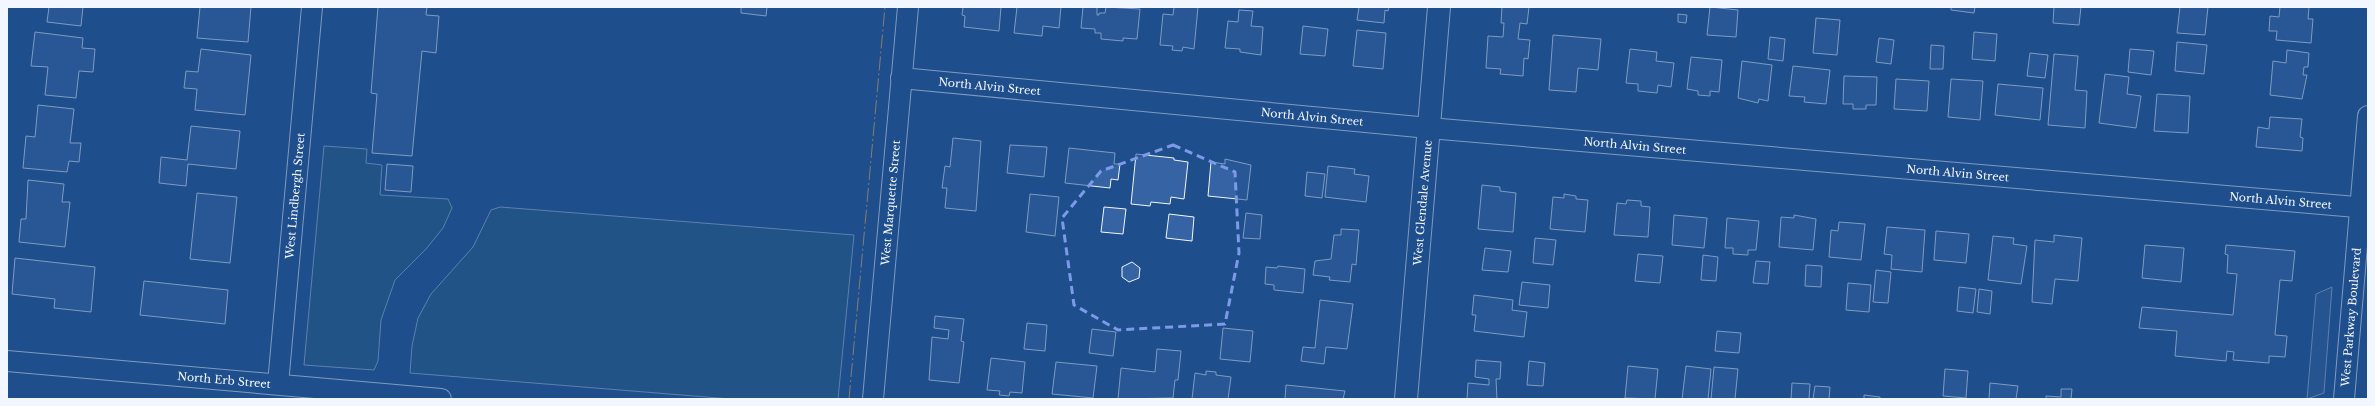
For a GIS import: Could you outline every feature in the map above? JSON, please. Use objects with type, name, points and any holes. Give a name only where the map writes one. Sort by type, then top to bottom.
[{"type":"street","name":"West Lindbergh Street","points":[[278,384],[312,7]]},
{"type":"street","name":"West Marquette Street","points":[[873,399],[908,7]]},
{"type":"street","name":"West Glendale Avenue","points":[[1406,399],[1439,7]]},
{"type":"street","name":"North Alvin Street","points":[[901,78],[1429,128],[2364,208]]},
{"type":"street","name":"West Parkway Boulevard","points":[[2344,399],[2364,208],[2368,116]]},
{"type":"street","name":"North Erb Street","points":[[7,361],[441,399]]},
{"type":"highlighted area","points":[[1173,145],[1235,172],[1239,253],[1225,324],[1118,330],[1074,305],[1062,218],[1101,171]]},
{"type":"shaded area","points":[[324,146],[367,149],[366,163],[382,165],[380,195],[448,199],[452,208],[443,228],[426,249],[395,280],[381,320],[378,361],[374,370],[304,365]]},
{"type":"shaded area","points":[[500,207],[854,235],[838,399],[731,399],[410,373],[412,346],[418,318],[431,294],[473,247],[491,210]]},
{"type":"shaded area","points":[[2332,287],[2324,393],[2307,399],[2316,294]]},
{"type":"building","points":[[49,7],[83,7],[81,26],[47,22]]},
{"type":"building","points":[[200,7],[251,7],[248,42],[197,38]]},
{"type":"building","points":[[378,7],[427,7],[426,15],[439,16],[436,53],[422,51],[412,156],[372,153],[377,94],[371,93]]},
{"type":"building","points":[[741,7],[767,7],[766,16],[741,13]]},
{"type":"building","points":[[963,7],[1001,7],[999,31],[964,27],[965,16],[962,15]]},
{"type":"building","points":[[1017,7],[1061,7],[1059,28],[1043,26],[1042,36],[1014,33]]},
{"type":"building","points":[[1083,7],[1097,7],[1097,15],[1099,15],[1099,13],[1105,13],[1106,7],[1140,9],[1137,39],[1123,38],[1123,41],[1101,39],[1101,33],[1095,33],[1095,29],[1081,28]]},
{"type":"building","points":[[1174,7],[1198,7],[1194,49],[1183,47],[1182,51],[1172,50],[1173,46],[1160,45],[1163,14],[1173,15]]},
{"type":"building","points":[[1359,7],[1389,7],[1388,11],[1385,10],[1384,23],[1357,20]]},
{"type":"building","points":[[1502,7],[1529,7],[1527,24],[1520,23],[1518,39],[1530,40],[1528,59],[1524,58],[1523,76],[1500,74],[1501,69],[1486,68],[1488,36],[1503,37],[1504,23],[1501,23]]},
{"type":"building","points":[[1710,7],[1738,10],[1736,37],[1707,35]]},
{"type":"building","points":[[1951,7],[1975,7],[1974,13],[1951,10]]},
{"type":"building","points":[[2054,7],[2081,7],[2079,25],[2053,23]]},
{"type":"building","points":[[2180,7],[2208,7],[2205,35],[2177,33]]},
{"type":"building","points":[[2280,7],[2309,7],[2308,19],[2313,19],[2311,43],[2276,40],[2277,31],[2269,31],[2270,16],[2279,17]]},
{"type":"building","points":[[1239,10],[1253,11],[1251,26],[1263,27],[1261,55],[1240,52],[1240,49],[1225,48],[1228,21],[1238,22]]},
{"type":"building","points":[[1678,14],[1687,15],[1686,23],[1678,22]]},
{"type":"building","points":[[1816,18],[1840,20],[1837,55],[1813,53]]},
{"type":"building","points":[[1303,26],[1328,29],[1325,56],[1300,54]]},
{"type":"building","points":[[1357,30],[1386,33],[1383,69],[1353,66]]},
{"type":"building","points":[[35,32],[83,38],[82,48],[95,49],[93,72],[79,71],[76,98],[45,95],[48,67],[31,66]]},
{"type":"building","points":[[1974,32],[1997,34],[1995,61],[1972,59]]},
{"type":"building","points":[[1553,35],[1601,39],[1598,70],[1578,68],[1576,92],[1549,90]]},
{"type":"building","points":[[1770,37],[1785,39],[1783,61],[1768,59]]},
{"type":"building","points":[[1879,38],[1894,40],[1891,64],[1876,62]]},
{"type":"building","points":[[2177,42],[2207,45],[2204,74],[2175,71]]},
{"type":"building","points":[[1931,45],[1944,46],[1943,69],[1930,69]]},
{"type":"building","points":[[201,49],[251,55],[245,115],[195,110],[197,89],[184,88],[186,71],[198,72]]},
{"type":"building","points":[[1630,49],[1657,52],[1656,61],[1674,63],[1671,87],[1658,85],[1657,93],[1638,91],[1638,84],[1626,83]]},
{"type":"building","points":[[2130,49],[2154,51],[2151,75],[2128,72]]},
{"type":"building","points":[[2287,50],[2309,53],[2308,67],[2304,67],[2303,75],[2307,75],[2302,99],[2270,95],[2273,61],[2286,63]]},
{"type":"building","points":[[2030,53],[2048,55],[2045,78],[2027,76]]},
{"type":"building","points":[[2054,54],[2078,56],[2075,90],[2087,91],[2085,128],[2048,125]]},
{"type":"building","points":[[1691,57],[1722,60],[1719,92],[1710,91],[1710,96],[1698,95],[1698,91],[1687,89]]},
{"type":"building","points":[[1742,61],[1772,65],[1768,101],[1759,99],[1758,103],[1738,98]]},
{"type":"building","points":[[1793,66],[1830,70],[1826,104],[1804,102],[1805,97],[1789,96]]},
{"type":"building","points":[[2105,74],[2129,77],[2127,94],[2141,96],[2136,128],[2099,123]]},
{"type":"building","points":[[1844,76],[1877,77],[1876,105],[1866,105],[1866,109],[1853,109],[1853,104],[1843,104]]},
{"type":"building","points":[[1896,79],[1929,81],[1927,111],[1894,109]]},
{"type":"building","points":[[1951,79],[1983,81],[1980,120],[1948,117]]},
{"type":"building","points":[[1998,84],[2043,88],[2040,120],[1995,115]]},
{"type":"building","points":[[2157,94],[2190,96],[2188,133],[2154,131]]},
{"type":"building","points":[[38,105],[74,109],[70,143],[81,143],[79,162],[69,161],[67,172],[23,168],[26,136],[35,137]]},
{"type":"building","points":[[2270,117],[2302,119],[2300,137],[2303,138],[2302,151],[2256,147],[2258,127],[2269,129]]},
{"type":"building","points":[[191,126],[240,131],[236,169],[188,164],[186,186],[159,183],[161,157],[187,160]]},
{"type":"building","points":[[953,138],[981,141],[976,211],[945,208],[947,188],[942,188],[945,166],[950,167]]},
{"type":"building","points":[[1010,145],[1047,147],[1044,177],[1007,173]]},
{"type":"building","points":[[1069,148],[1115,153],[1114,164],[1120,164],[1118,180],[1111,179],[1110,188],[1065,183]]},
{"type":"building","points":[[1136,154],[1174,158],[1174,160],[1188,162],[1184,199],[1171,197],[1170,204],[1151,202],[1150,206],[1131,204]]},
{"type":"building","points":[[1225,159],[1251,165],[1247,200],[1208,196],[1211,162],[1225,164]]},
{"type":"building","points":[[387,164],[413,166],[411,192],[385,190]]},
{"type":"building","points":[[1328,166],[1355,169],[1354,174],[1369,176],[1366,202],[1325,197]]},
{"type":"building","points":[[1307,172],[1325,174],[1322,198],[1305,196]]},
{"type":"building","points":[[28,180],[64,184],[62,202],[70,202],[65,247],[19,242],[21,219],[26,219]]},
{"type":"building","points":[[1482,185],[1500,187],[1500,191],[1516,193],[1513,232],[1478,229]]},
{"type":"building","points":[[197,193],[237,197],[230,263],[190,259]]},
{"type":"building","points":[[1030,194],[1059,197],[1055,236],[1026,232]]},
{"type":"building","points":[[1564,194],[1576,196],[1576,199],[1588,200],[1585,232],[1550,229],[1553,197],[1564,198]]},
{"type":"building","points":[[1627,200],[1641,201],[1641,206],[1650,207],[1648,237],[1614,235],[1617,203],[1626,204]]},
{"type":"building","points":[[1104,207],[1126,209],[1123,234],[1101,232]]},
{"type":"building","points":[[1246,213],[1262,215],[1260,239],[1243,238]]},
{"type":"building","points":[[1169,214],[1194,217],[1192,241],[1166,238]]},
{"type":"building","points":[[1674,215],[1707,218],[1704,248],[1672,245]]},
{"type":"building","points":[[1794,215],[1816,219],[1813,250],[1779,247],[1781,217],[1794,218]]},
{"type":"building","points":[[1727,218],[1759,221],[1756,250],[1748,250],[1748,255],[1733,254],[1733,248],[1725,248]]},
{"type":"building","points":[[1839,222],[1865,224],[1861,260],[1829,257],[1831,230],[1838,231]]},
{"type":"building","points":[[1887,227],[1925,230],[1922,272],[1891,269],[1892,255],[1884,254]]},
{"type":"building","points":[[1341,229],[1359,230],[1356,265],[1352,264],[1350,282],[1329,280],[1330,277],[1313,275],[1315,261],[1331,259],[1334,235],[1341,235]]},
{"type":"building","points":[[1936,231],[1969,234],[1966,263],[1934,260]]},
{"type":"building","points":[[2054,235],[2082,238],[2078,281],[2055,279],[2052,304],[2032,302],[2035,240],[2054,242]]},
{"type":"building","points":[[1993,236],[2014,238],[2013,244],[2027,246],[2021,284],[1988,280]]},
{"type":"building","points":[[1535,238],[1556,240],[1553,265],[1533,263]]},
{"type":"building","points":[[2145,245],[2184,248],[2181,282],[2142,278]]},
{"type":"building","points":[[2226,245],[2295,251],[2292,281],[2280,280],[2275,335],[2287,336],[2285,357],[2269,356],[2269,363],[2233,360],[2234,352],[2227,351],[2226,361],[2175,356],[2177,331],[2139,328],[2142,307],[2233,315],[2237,274],[2227,273],[2228,255],[2225,254]]},
{"type":"building","points":[[1485,248],[1511,251],[1508,272],[1482,270]]},
{"type":"building","points":[[1638,254],[1663,256],[1660,283],[1635,281]]},
{"type":"building","points":[[1703,255],[1718,257],[1716,281],[1701,280]]},
{"type":"building","points":[[15,258],[95,267],[91,312],[54,308],[55,299],[12,294]]},
{"type":"building","points":[[1756,261],[1770,262],[1768,284],[1753,283]]},
{"type":"building","points":[[1132,262],[1140,268],[1139,278],[1129,282],[1122,277],[1122,267]]},
{"type":"building","points":[[1806,265],[1822,266],[1821,287],[1805,286]]},
{"type":"building","points":[[1278,266],[1305,269],[1303,293],[1274,290],[1274,285],[1265,284],[1266,267],[1277,268]]},
{"type":"building","points":[[1876,270],[1891,272],[1888,303],[1873,302]]},
{"type":"building","points":[[144,281],[228,290],[225,324],[140,315]]},
{"type":"building","points":[[1522,282],[1550,285],[1548,308],[1519,305]]},
{"type":"building","points":[[1848,283],[1871,285],[1869,312],[1846,310]]},
{"type":"building","points":[[1959,287],[1976,289],[1973,313],[1957,311]]},
{"type":"building","points":[[1979,289],[1992,291],[1990,314],[1977,312]]},
{"type":"building","points":[[1474,295],[1513,300],[1512,310],[1527,312],[1524,337],[1474,331],[1476,315],[1472,315]]},
{"type":"building","points":[[1320,300],[1353,304],[1347,349],[1326,347],[1324,364],[1301,361],[1303,347],[1315,348]]},
{"type":"building","points":[[935,316],[964,319],[961,341],[964,342],[959,383],[929,380],[932,337],[948,339],[949,330],[934,328]]},
{"type":"building","points":[[1027,323],[1047,325],[1045,351],[1024,349]]},
{"type":"building","points":[[1223,328],[1253,331],[1250,362],[1220,359]]},
{"type":"building","points":[[1092,329],[1116,332],[1113,356],[1089,353]]},
{"type":"building","points":[[1717,331],[1741,333],[1739,353],[1715,351]]},
{"type":"building","points":[[1157,349],[1181,351],[1178,380],[1175,380],[1173,398],[1118,399],[1121,368],[1155,372]]},
{"type":"building","points":[[991,358],[1025,362],[1022,393],[1010,392],[1009,396],[999,395],[1000,391],[987,390]]},
{"type":"building","points":[[1476,360],[1501,362],[1500,379],[1496,379],[1497,399],[1467,399],[1468,383],[1489,385],[1489,379],[1475,377]]},
{"type":"building","points":[[1529,361],[1545,363],[1543,386],[1527,385]]},
{"type":"building","points":[[1056,362],[1097,366],[1093,398],[1052,394]]},
{"type":"building","points":[[1628,366],[1658,369],[1655,399],[1625,398]]},
{"type":"building","points":[[1686,366],[1711,369],[1708,399],[1682,399]]},
{"type":"building","points":[[1714,367],[1738,369],[1735,399],[1711,399]]},
{"type":"building","points":[[1945,369],[1968,371],[1966,398],[1943,396]]},
{"type":"building","points":[[1206,371],[1216,372],[1216,375],[1231,377],[1228,399],[1192,399],[1195,373],[1206,375]]},
{"type":"building","points":[[1792,383],[1810,384],[1809,399],[1791,399]]},
{"type":"building","points":[[1990,383],[2018,386],[2016,399],[1989,399]]},
{"type":"building","points":[[1286,385],[1345,391],[1343,399],[1285,399]]},
{"type":"building","points":[[1815,386],[1830,387],[1829,399],[1813,399]]},
{"type":"building","points":[[2061,389],[2072,389],[2071,399],[2046,399],[2046,396],[2061,397]]},
{"type":"building","points":[[1864,395],[1880,397],[1880,399],[1864,399]]},
{"type":"power","points":[[849,399],[885,7]]}]
